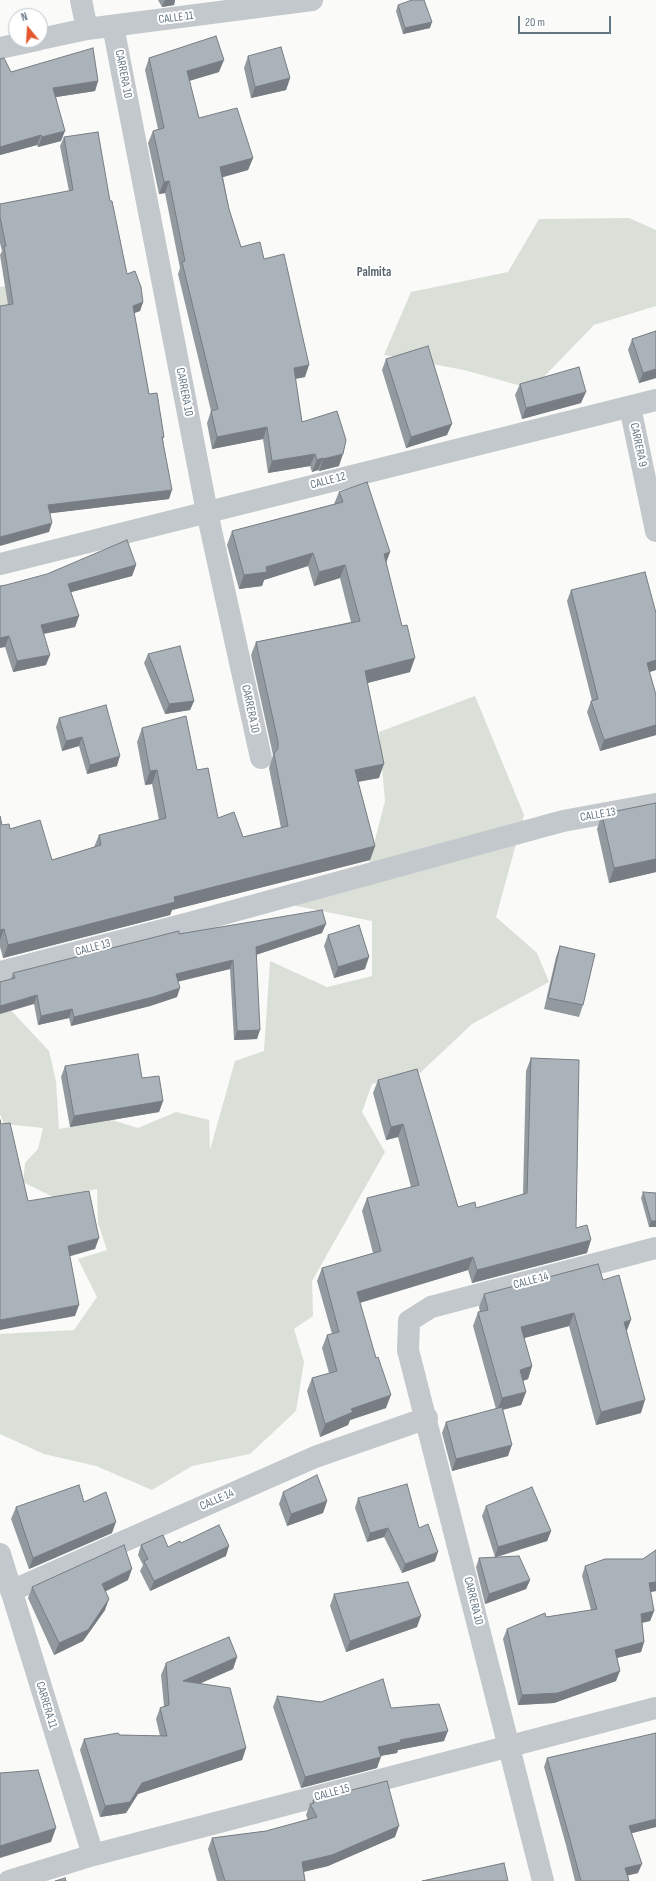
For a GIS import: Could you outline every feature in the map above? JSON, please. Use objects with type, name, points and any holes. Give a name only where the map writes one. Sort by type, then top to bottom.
[{"type":"street","points":[[81,0],[87,29]]},
{"type":"street","name":"CALLE 11","points":[[48,38],[87,29],[312,0]]},
{"type":"street","name":"CARRERA 10","points":[[114,26],[207,512],[261,758]]},
{"type":"street","name":"CALLE 12","points":[[0,564],[656,400]]},
{"type":"street","name":"CARRERA 9","points":[[630,407],[656,531]]},
{"type":"street","name":"CALLE 13","points":[[0,972],[186,924],[563,821],[656,804]]},
{"type":"street","name":"CALLE 14","points":[[409,1321],[431,1307],[656,1248]]},
{"type":"street","name":"CARRERA 10","points":[[409,1321],[408,1350],[427,1418],[543,1881]]},
{"type":"street","name":"CALLE 14","points":[[11,1591],[314,1457],[427,1418]]},
{"type":"street","name":"CARRERA 11","points":[[0,1554],[93,1856]]},
{"type":"street","name":"CALLE 15","points":[[9,1881],[93,1856],[656,1708]]},
{"type":"shaded area","points":[[629,218],[656,230],[656,306],[594,325],[532,389],[464,370],[384,355],[411,292],[508,272],[539,219]]},
{"type":"shaded area","points":[[7,286],[36,303],[0,320],[0,287]]},
{"type":"shaded area","points":[[475,696],[524,815],[496,917],[537,953],[549,982],[472,1024],[420,1073],[372,1084],[362,1112],[385,1152],[312,1281],[313,1316],[294,1329],[304,1362],[296,1411],[250,1454],[192,1466],[152,1490],[96,1466],[44,1454],[0,1434],[0,1334],[74,1330],[97,1297],[78,1259],[107,1250],[98,1223],[97,1189],[53,1197],[23,1182],[25,1163],[38,1149],[43,1128],[4,1124],[0,1114],[0,1010],[6,1005],[49,1051],[56,1081],[59,1129],[112,1120],[138,1128],[176,1112],[209,1120],[210,1150],[235,1061],[264,1051],[270,961],[327,987],[372,976],[372,921],[296,906],[290,886],[366,875],[385,801],[379,732]]},
{"type":"building","points":[[412,0],[424,0],[432,22],[405,28],[398,5]]},
{"type":"building","points":[[216,36],[224,60],[187,71],[199,118],[237,108],[253,158],[220,167],[229,209],[241,247],[260,242],[264,259],[284,254],[309,365],[294,368],[302,422],[337,411],[346,440],[343,454],[317,460],[315,454],[272,461],[267,427],[217,437],[211,411],[218,409],[182,262],[185,261],[169,181],[164,182],[153,131],[164,128],[149,58]]},
{"type":"building","points":[[281,47],[290,78],[255,87],[248,56]]},
{"type":"building","points":[[93,48],[98,81],[53,88],[65,131],[42,137],[41,135],[0,147],[0,59],[4,58],[11,72]]},
{"type":"building","points":[[98,132],[110,201],[112,201],[127,274],[135,271],[141,287],[143,302],[133,306],[149,394],[157,393],[164,437],[162,437],[172,490],[48,505],[52,523],[0,537],[0,306],[13,304],[4,246],[6,246],[0,217],[0,204],[73,190],[64,137]]},
{"type":"building","points":[[656,331],[656,369],[643,373],[632,339]]},
{"type":"building","points":[[428,346],[452,424],[411,437],[386,359]]},
{"type":"building","points":[[579,367],[586,392],[526,408],[520,384]]},
{"type":"building","points":[[367,482],[390,552],[384,554],[402,626],[407,625],[415,658],[365,671],[384,764],[355,770],[375,846],[174,897],[175,902],[8,945],[4,929],[0,930],[0,816],[2,825],[9,824],[10,829],[40,820],[52,860],[101,845],[99,835],[166,818],[157,770],[150,771],[142,728],[186,716],[197,770],[208,768],[218,818],[234,812],[243,837],[288,826],[274,754],[278,748],[278,742],[256,642],[360,621],[345,565],[319,572],[313,553],[266,567],[267,572],[244,575],[232,531],[343,502],[339,492]]},
{"type":"building","points":[[127,540],[136,565],[68,584],[79,616],[41,625],[50,655],[17,661],[9,636],[0,638],[0,586],[47,574]]},
{"type":"building","points":[[645,572],[656,613],[656,660],[647,663],[656,695],[656,725],[604,740],[591,701],[598,699],[571,590]]},
{"type":"building","points":[[180,646],[194,701],[169,704],[148,654]]},
{"type":"building","points":[[106,705],[120,756],[90,765],[82,737],[66,741],[59,718]]},
{"type":"building","points":[[656,803],[656,859],[614,868],[602,814]]},
{"type":"building","points":[[322,910],[326,924],[256,947],[260,1030],[237,1031],[233,960],[176,974],[180,988],[153,997],[74,1017],[72,1009],[41,1016],[37,995],[0,1006],[0,982],[15,978],[13,973],[179,931],[179,934]]},
{"type":"building","points":[[359,925],[369,957],[338,967],[328,935]]},
{"type":"building","points":[[560,946],[595,954],[583,1005],[548,998]]},
{"type":"building","points":[[138,1054],[142,1078],[159,1076],[163,1101],[74,1116],[65,1066]]},
{"type":"building","points":[[531,1058],[579,1060],[576,1228],[587,1225],[591,1240],[477,1270],[473,1257],[357,1292],[376,1358],[378,1357],[391,1395],[351,1409],[353,1412],[325,1424],[312,1378],[337,1371],[327,1335],[339,1332],[322,1268],[381,1251],[367,1198],[419,1185],[403,1124],[391,1127],[378,1080],[417,1069],[458,1207],[475,1202],[476,1208],[527,1193]]},
{"type":"building","points":[[0,1120],[1,1124],[10,1123],[28,1201],[89,1191],[99,1238],[68,1246],[79,1305],[0,1320]]},
{"type":"building","points":[[643,1192],[656,1193],[656,1221],[651,1221]]},
{"type":"building","points":[[598,1264],[603,1280],[619,1275],[631,1320],[624,1322],[645,1400],[601,1412],[574,1313],[521,1327],[532,1366],[520,1370],[526,1392],[502,1398],[478,1312],[488,1310],[484,1294]]},
{"type":"building","points":[[502,1407],[512,1445],[456,1459],[446,1422]]},
{"type":"building","points":[[317,1475],[327,1501],[291,1514],[283,1492]]},
{"type":"building","points":[[407,1484],[419,1528],[428,1524],[438,1552],[405,1564],[388,1528],[370,1533],[358,1498]]},
{"type":"building","points":[[79,1485],[84,1502],[106,1492],[116,1522],[33,1558],[16,1507]]},
{"type":"building","points":[[532,1487],[551,1531],[498,1547],[486,1506]]},
{"type":"building","points":[[219,1525],[229,1546],[154,1581],[144,1561],[148,1559],[141,1545],[163,1535],[168,1547],[180,1541],[181,1543]]},
{"type":"building","points":[[124,1545],[132,1569],[102,1584],[109,1599],[88,1630],[59,1643],[32,1587]]},
{"type":"building","points":[[656,1550],[656,1582],[649,1583],[654,1611],[641,1614],[644,1642],[615,1650],[620,1671],[558,1693],[522,1695],[507,1629],[545,1613],[546,1617],[597,1609],[585,1566],[605,1559],[643,1559]]},
{"type":"building","points":[[519,1556],[530,1580],[489,1594],[479,1558]]},
{"type":"building","points":[[408,1582],[421,1616],[350,1641],[334,1594]]},
{"type":"building","points":[[229,1637],[237,1657],[183,1681],[230,1688],[246,1748],[142,1783],[130,1802],[105,1806],[84,1739],[118,1733],[120,1735],[167,1736],[160,1708],[169,1705],[166,1663]]},
{"type":"building","points":[[383,1679],[391,1708],[439,1704],[448,1731],[400,1740],[401,1742],[378,1747],[381,1757],[305,1777],[277,1696],[321,1702]]},
{"type":"building","points":[[656,1733],[656,1819],[629,1826],[642,1864],[625,1868],[629,1881],[581,1881],[547,1758]]},
{"type":"building","points":[[38,1770],[56,1828],[0,1846],[0,1773]]},
{"type":"building","points":[[387,1781],[399,1826],[332,1855],[302,1862],[305,1881],[225,1881],[212,1838],[266,1831],[317,1817],[310,1804],[314,1803],[313,1800]]},
{"type":"building","points":[[504,1863],[508,1881],[422,1881]]},
{"type":"building","points":[[65,1878],[66,1881],[55,1881]]},
{"type":"district","name":"Palmita","points":[[374,273]]}]
